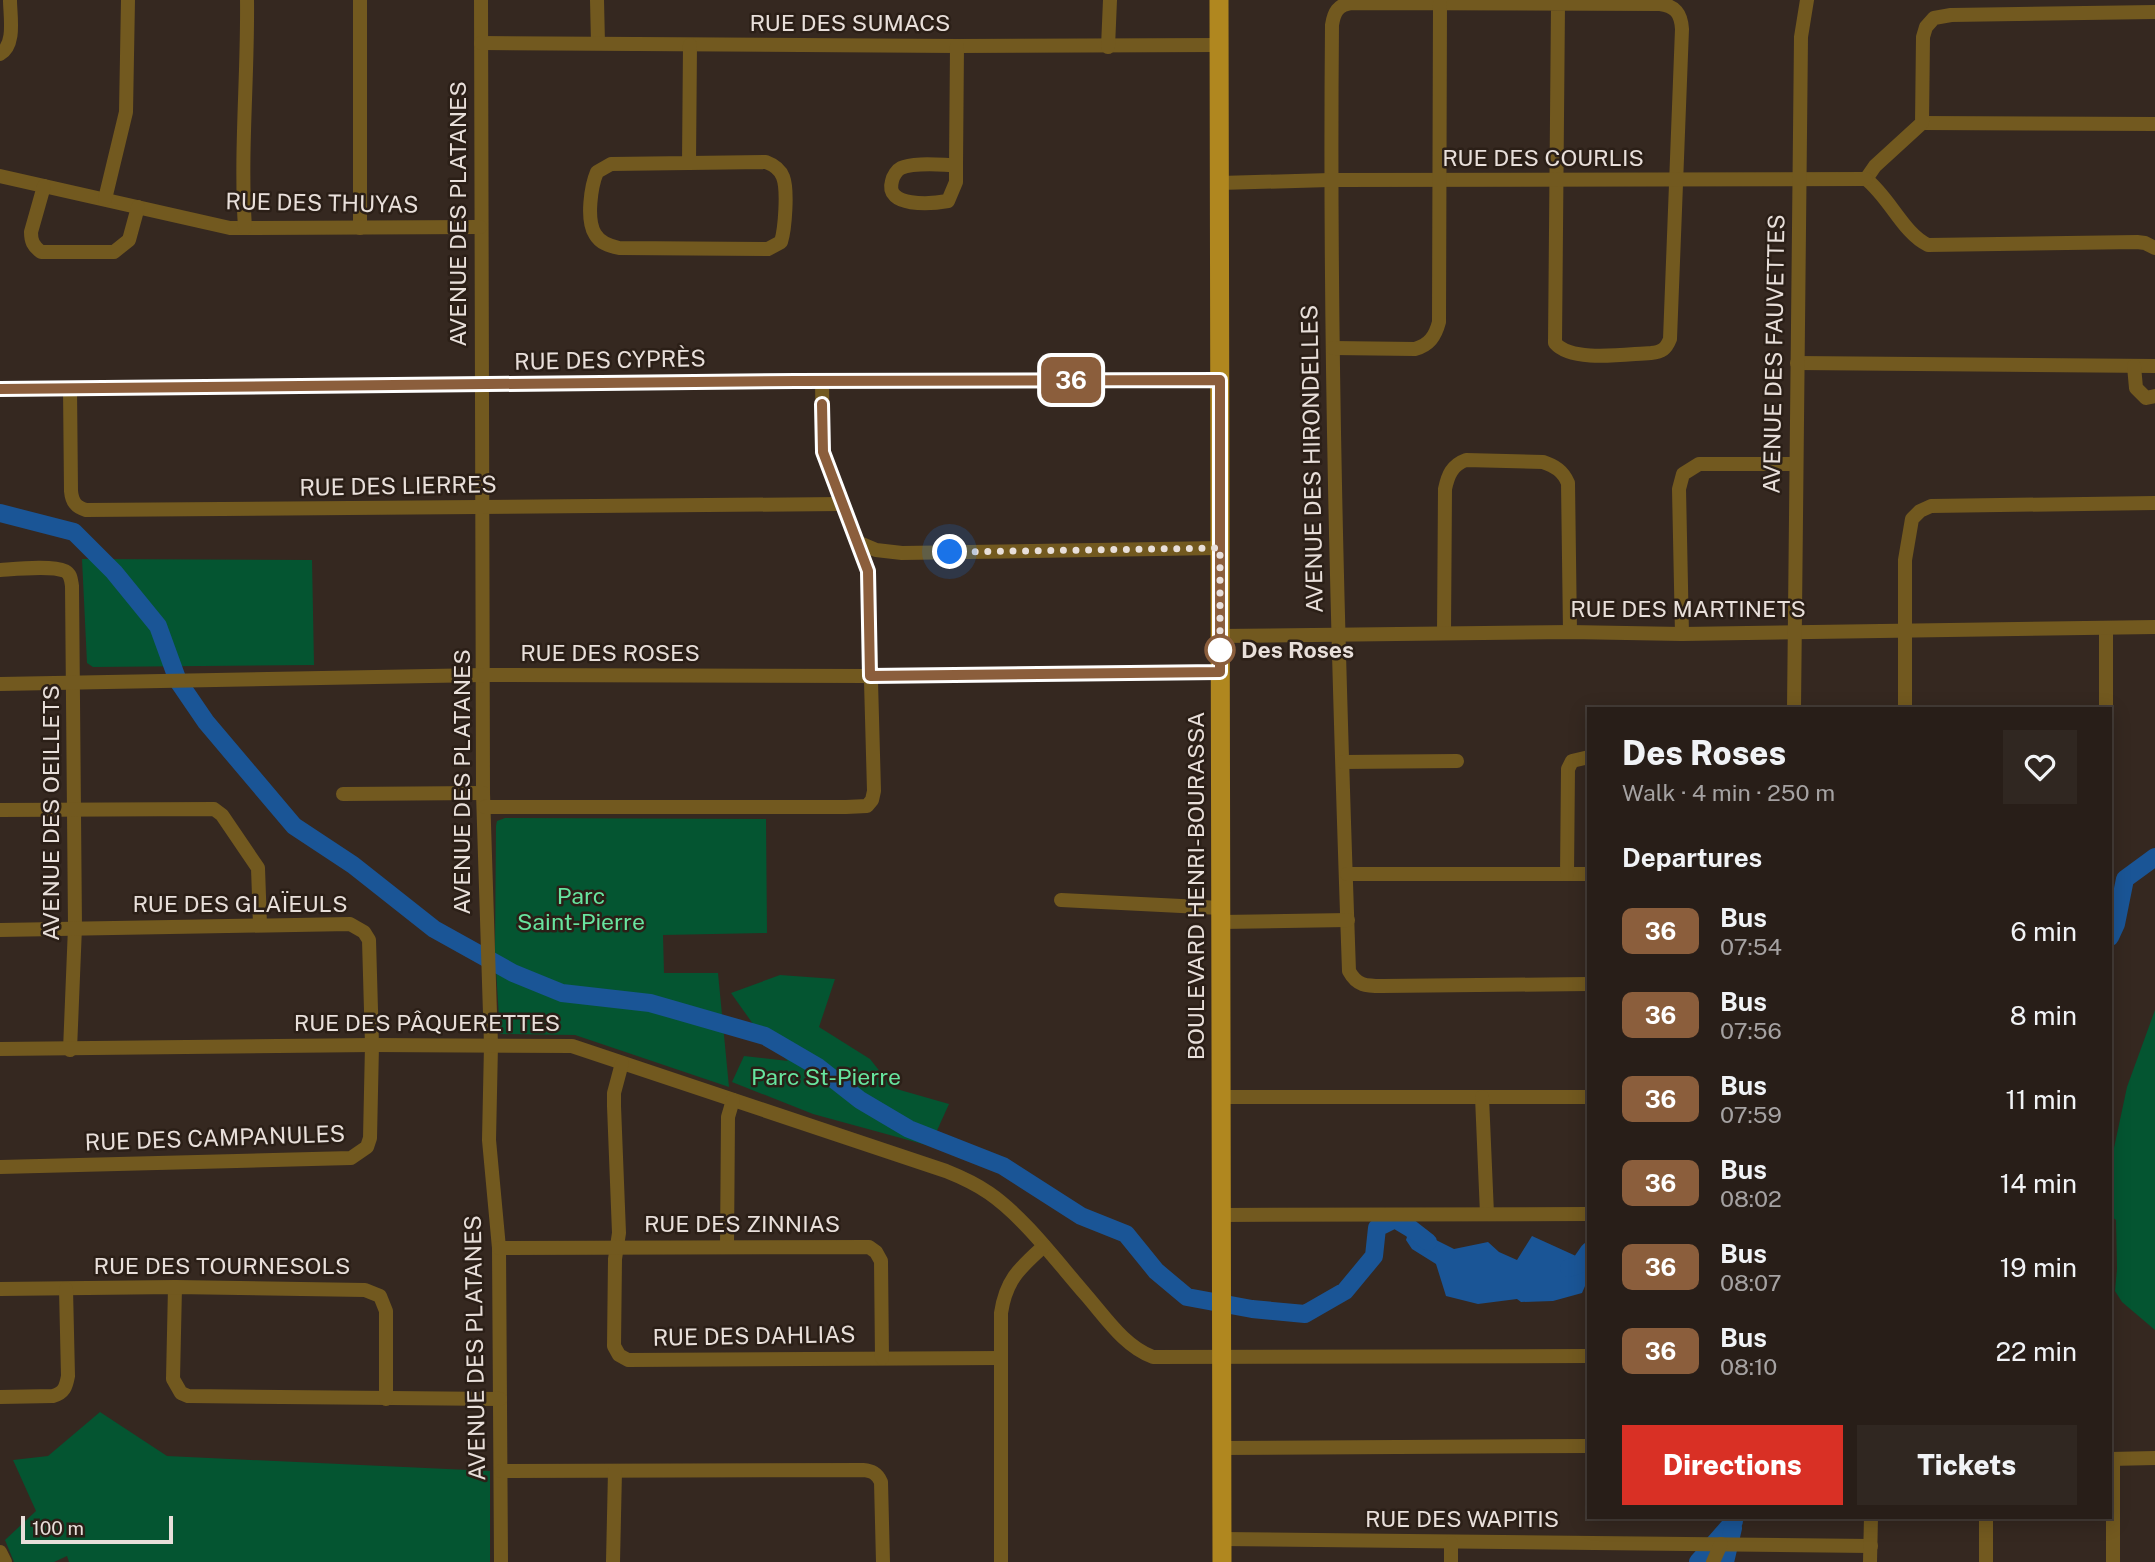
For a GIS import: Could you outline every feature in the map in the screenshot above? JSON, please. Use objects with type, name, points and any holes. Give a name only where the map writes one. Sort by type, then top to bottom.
[{"type":"main road","name":"BOULEVARD HENRI-BOURASSA","points":[[1219,0],[1222,1562]]},
{"type":"street","points":[[0,54],[6,51],[10,41],[10,0]]},
{"type":"street","points":[[105,199],[126,112],[128,0]]},
{"type":"street","points":[[245,228],[242,182],[247,0]]},
{"type":"street","points":[[360,0],[360,228]]},
{"type":"street","name":"AVENUE DES PLATANES","points":[[481,0],[484,800],[491,1045],[489,1140],[499,1248],[501,1562]]},
{"type":"street","points":[[597,0],[598,43]]},
{"type":"street","points":[[1108,47],[1110,0]]},
{"type":"street","name":"AVENUE DES FAUVETTES","points":[[1794,707],[1801,37],[1807,0]]},
{"type":"street","name":"AVENUE DES HIRONDELLES","points":[[1440,4],[1343,4],[1337,9],[1332,25],[1330,180],[1338,634],[1349,971],[1360,984],[1382,986],[1587,984]]},
{"type":"street","points":[[1333,348],[1415,349],[1424,346],[1437,332],[1440,4],[1660,4],[1669,5],[1682,18],[1672,331],[1667,348],[1651,353],[1578,355],[1561,349],[1555,343],[1558,5]]},
{"type":"street","points":[[1922,123],[1923,37],[1926,27],[1934,18],[1951,15],[2155,12]]},
{"type":"street","name":"RUE DES SUMACS","points":[[481,43],[957,47],[1219,45]]},
{"type":"street","points":[[689,163],[690,45]]},
{"type":"street","points":[[956,165],[909,165],[900,168],[891,182],[891,192],[897,199],[905,202],[948,201],[957,182],[957,47]]},
{"type":"street","points":[[2154,247],[2137,242],[1928,245],[1918,240],[1880,190],[1866,179],[1875,166],[1922,123],[2155,124]]},
{"type":"street","points":[[766,162],[773,165],[785,182],[784,232],[781,242],[768,249],[619,248],[600,241],[594,234],[591,225],[591,189],[597,172],[611,164],[689,163],[766,162]]},
{"type":"street","name":"RUE DES THUYAS","points":[[0,176],[230,228],[480,227]]},
{"type":"street","name":"RUE DES COURLIS","points":[[1220,183],[1330,180],[1866,179]]},
{"type":"street","points":[[44,186],[31,232],[31,239],[41,252],[114,252],[129,240],[138,207]]},
{"type":"street","points":[[1797,363],[2155,366]]},
{"type":"street","points":[[2134,366],[2136,388],[2146,398],[2155,396]]},
{"type":"street","name":"RUE DES CYPRÈS","points":[[0,389],[1220,380]]},
{"type":"street","points":[[343,794],[484,800],[867,806],[874,791],[868,571],[823,452],[822,381]]},
{"type":"street","name":"RUE DES LIERRES","points":[[70,388],[72,500],[78,507],[86,510],[841,504]]},
{"type":"street","points":[[1444,633],[1445,489],[1451,470],[1457,463],[1466,460],[1543,462],[1552,465],[1564,475],[1568,483],[1570,632]]},
{"type":"street","points":[[1682,634],[1679,489],[1683,474],[1699,464],[1796,464]]},
{"type":"street","points":[[1905,707],[1905,560],[1912,519],[1920,511],[1931,506],[2155,503]]},
{"type":"street","points":[[857,542],[876,550],[902,552],[1220,548]]},
{"type":"street","name":"AVENUE DES OEILLETS","points":[[0,569],[56,569],[71,577],[75,927],[70,1050]]},
{"type":"street","name":"RUE DES MARTINETS","points":[[1220,636],[1570,632],[1682,634],[2155,627]]},
{"type":"street","points":[[2106,629],[2106,707]]},
{"type":"street","name":"RUE DES ROSES","points":[[0,684],[484,675],[870,676],[1220,672]]},
{"type":"street","points":[[1567,874],[1568,769],[1572,761],[1587,757]]},
{"type":"street","points":[[1343,762],[1457,761]]},
{"type":"street","points":[[0,810],[214,809],[222,815],[258,868],[260,925]]},
{"type":"street","points":[[1347,874],[1587,874]]},
{"type":"street","points":[[1061,900],[1221,915],[1348,920]]},
{"type":"street","name":"RUE DES GLAÏEULS","points":[[0,930],[350,924],[364,932],[369,940],[372,1045]]},
{"type":"street","name":"RUE DES CAMPANULES","points":[[0,1167],[351,1158],[367,1147],[370,1138],[372,1045]]},
{"type":"street","name":"RUE DES PÂQUERETTES","points":[[0,1049],[572,1046],[946,1171],[971,1182],[1006,1206],[1121,1336],[1146,1355],[1164,1359],[1221,1356],[1587,1356]]},
{"type":"street","points":[[617,1247],[619,1233],[614,1093],[622,1063]]},
{"type":"street","points":[[1221,1097],[1587,1097]]},
{"type":"street","points":[[1482,1097],[1487,1214]]},
{"type":"street","points":[[727,1246],[728,1117],[733,1100]]},
{"type":"street","points":[[1221,1215],[1587,1214]]},
{"type":"street","points":[[1001,1562],[1003,1294],[1019,1268],[1044,1246]]},
{"type":"street","name":"RUE DES DAHLIAS","points":[[617,1247],[614,1346],[622,1358],[628,1360],[1001,1358]]},
{"type":"street","name":"RUE DES ZINNIAS","points":[[499,1248],[869,1247],[881,1261],[882,1357]]},
{"type":"street","points":[[175,1287],[173,1379],[181,1393],[188,1396],[500,1399]]},
{"type":"street","name":"RUE DES TOURNESOLS","points":[[0,1289],[175,1287],[374,1292],[383,1301],[386,1311],[386,1399]]},
{"type":"street","points":[[0,1397],[53,1396],[64,1390],[68,1376],[65,1289]]},
{"type":"street","points":[[1222,1448],[1587,1446]]},
{"type":"street","points":[[2113,1562],[2112,1459],[2155,1458]]},
{"type":"street","points":[[501,1471],[872,1472],[878,1475],[881,1482],[883,1562]]},
{"type":"street","points":[[613,1562],[615,1471]]},
{"type":"street","points":[[1871,1519],[1871,1562]]},
{"type":"street","points":[[1986,1519],[1986,1562]]},
{"type":"street","name":"RUE DES WAPITIS","points":[[1222,1539],[1871,1546]]},
{"type":"street","points":[[1451,1543],[1451,1562]]},
{"type":"street","points":[[1713,1562],[1721,1544]]},
{"type":"street","points":[[0,1552],[5,1562]]},
{"type":"green space","points":[[82,559],[312,560],[314,665],[93,667],[87,663]]},
{"type":"green space","name":"Parc Saint-Pierre","points":[[505,818],[766,819],[767,933],[663,935],[664,973],[718,973],[729,1087],[575,1035],[500,1034],[495,953],[496,826],[497,821]]},
{"type":"green space","name":"Parc St-Pierre","points":[[780,975],[835,979],[819,1027],[870,1059],[893,1088],[949,1104],[930,1146],[813,1114],[732,1082],[744,1056],[788,1061],[763,1038],[731,993]]},
{"type":"green space","points":[[2155,1010],[2155,1330],[2122,1302],[2115,1291],[2116,1220],[2112,1217],[2112,1157],[2127,1087]]},
{"type":"green space","points":[[100,1412],[167,1456],[490,1471],[490,1562],[69,1562],[67,1556],[54,1562],[14,1562],[5,1540],[36,1511],[13,1460],[48,1456]]},
{"type":"water","points":[[1410,1227],[1454,1249],[1488,1242],[1499,1252],[1517,1260],[1532,1236],[1576,1256],[1587,1255],[1587,1282],[1582,1293],[1553,1301],[1521,1302],[1517,1299],[1478,1304],[1446,1296],[1436,1264],[1412,1249],[1406,1240]]},
{"type":"waterway","points":[[0,513],[74,532],[114,572],[158,626],[178,681],[206,722],[294,826],[353,865],[434,929],[513,973],[562,993],[650,1003],[765,1036],[818,1067],[860,1100],[909,1129],[1003,1166],[1081,1216],[1126,1234],[1156,1271],[1187,1297],[1252,1309],[1305,1314],[1345,1291],[1374,1256],[1377,1228],[1395,1219],[1428,1242]]},
{"type":"waterway","points":[[2112,933],[2125,879],[2155,857]]},
{"type":"waterway","points":[[1569,1268],[1580,1264],[1587,1254]]},
{"type":"waterway","points":[[1698,1562],[1734,1521]]},
{"type":"waterway","points":[[1725,1562],[1733,1528]]},
{"type":"bus line","name":"36","points":[[0,389],[796,381],[1220,380],[1220,672],[870,676],[868,571],[823,452],[822,404]]},
{"type":"place","name":"Des Roses","points":[[1220,650]]},
{"type":"route","points":[[950,552],[1220,548],[1220,654],[1220,650]]}]
